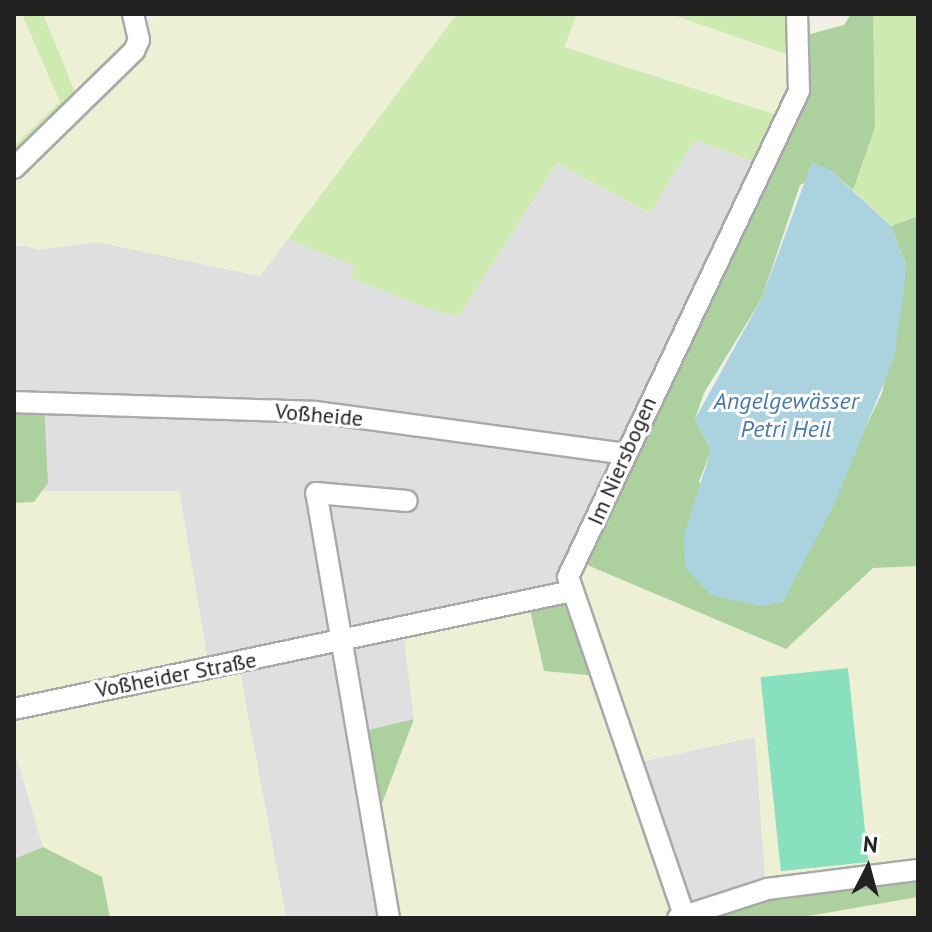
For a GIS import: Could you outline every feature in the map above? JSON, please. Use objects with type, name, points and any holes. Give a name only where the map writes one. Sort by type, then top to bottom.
[{"type":"street","points":[[14,168],[134,51],[139,40],[133,14]]},
{"type":"street","name":"Im Niersbogen","points":[[681,917],[568,577],[621,453],[799,91],[797,14]]},
{"type":"street","name":"Voßheide","points":[[14,402],[316,412],[621,453]]},
{"type":"street","points":[[389,918],[338,644],[316,493],[407,501]]},
{"type":"street","name":"Voßheider Straße","points":[[14,709],[338,644],[572,591]]},
{"type":"street","points":[[681,917],[801,883],[918,870]]},
{"type":"shaded area","points":[[695,140],[763,165],[572,591],[403,629],[414,719],[355,733],[389,918],[286,918],[238,663],[209,668],[179,491],[42,491],[48,483],[14,402],[14,246],[97,242],[260,276],[288,239],[355,266],[352,278],[459,316],[557,163],[650,213]]},
{"type":"shaded area","points":[[755,737],[767,889],[684,915],[630,764]]},
{"type":"shaded area","points":[[14,748],[43,847],[14,859]]},
{"type":"green space","points":[[14,14],[22,14],[60,102],[14,146]]},
{"type":"green space","points":[[22,14],[43,14],[80,104],[14,168],[14,146],[60,102]]},
{"type":"green space","points":[[43,14],[133,14],[139,28],[160,14],[457,14],[260,276],[97,242],[38,250],[14,242],[14,168],[80,104]]},
{"type":"green space","points":[[457,14],[577,14],[564,47],[786,118],[763,165],[695,140],[650,213],[557,163],[459,316],[437,312],[351,278],[354,266],[288,239]]},
{"type":"green space","points":[[577,14],[670,14],[800,59],[786,118],[564,46]]},
{"type":"green space","points":[[670,14],[797,14],[800,59]]},
{"type":"green space","points":[[851,14],[873,14],[875,127],[853,190],[830,170],[800,185],[762,298],[704,393],[695,419],[711,450],[699,482],[783,602],[882,393],[906,265],[891,226],[918,216],[918,566],[873,568],[786,649],[580,562],[799,91],[799,37],[844,25]]},
{"type":"green space","points":[[873,14],[918,14],[918,216],[891,226],[853,190]]},
{"type":"green space","points":[[14,402],[44,403],[48,483],[34,502],[14,503]]},
{"type":"green space","points":[[42,491],[179,491],[209,667],[238,662],[286,918],[110,918],[102,877],[43,847],[14,748],[14,503],[34,502]]},
{"type":"green space","points":[[580,562],[830,603],[873,568],[918,566],[918,870],[765,879],[755,737],[630,764],[678,918],[389,918],[372,830],[414,719],[403,629],[528,601],[544,671],[568,577]]},
{"type":"green space","points":[[572,591],[598,676],[544,671],[528,601]]},
{"type":"green space","points":[[848,668],[868,862],[781,871],[760,677]]},
{"type":"green space","points":[[414,719],[372,830],[355,733]]},
{"type":"green space","points":[[43,847],[102,877],[110,918],[14,918],[14,859]]},
{"type":"green space","points":[[918,870],[918,897],[797,918],[678,918],[767,889]]},
{"type":"green space","points":[[918,897],[918,918],[797,918],[853,908]]},
{"type":"water","name":"Angelgewässer Petri Heil","points":[[812,162],[830,170],[891,226],[906,265],[904,289],[894,358],[835,503],[783,602],[760,606],[711,595],[685,568],[684,535],[711,450],[695,419],[762,298]]}]
